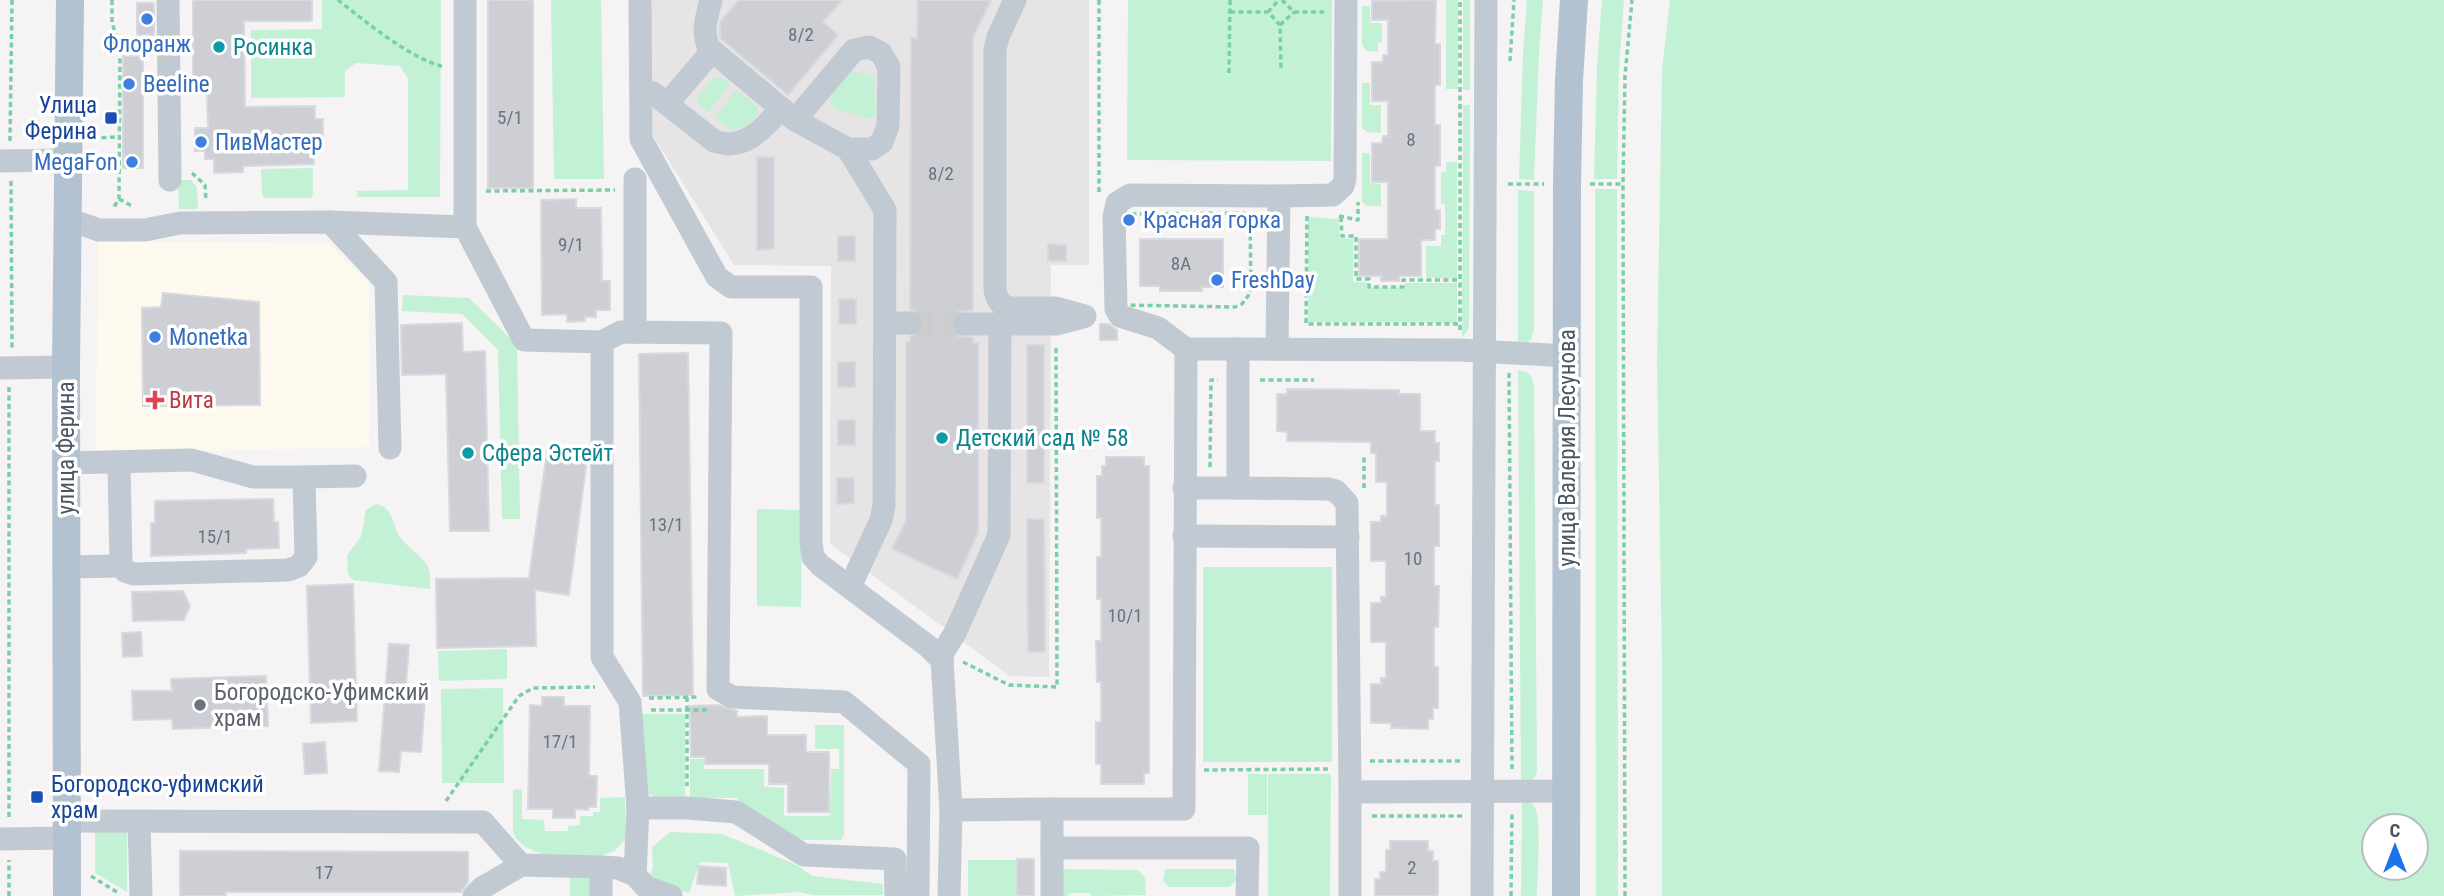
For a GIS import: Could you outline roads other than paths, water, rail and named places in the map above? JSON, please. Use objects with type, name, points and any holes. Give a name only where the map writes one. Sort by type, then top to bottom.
[{"type":"main road","name":"улица Ферина","points":[[67,896],[66,367],[70,0]]},
{"type":"main road","name":"улица Валерия Лесунова","points":[[1566,896],[1569,80],[1574,0]]},
{"type":"lane","points":[[168,0],[170,180]]},
{"type":"lane","points":[[465,0],[465,227],[524,340],[602,342],[621,332],[721,333],[718,689],[732,697],[844,702],[919,764],[918,896]]},
{"type":"lane","points":[[640,0],[641,139],[717,277],[731,287],[811,287],[813,556],[943,656]]},
{"type":"lane","points":[[711,0],[704,37],[712,51],[788,114],[848,149],[885,210],[884,506],[881,520],[850,587]]},
{"type":"lane","points":[[1015,0],[995,49],[995,289],[997,299],[1002,305],[1009,308],[1056,308],[1085,316],[1120,316],[1158,328],[1186,349],[1485,351],[1567,356]]},
{"type":"lane","points":[[1482,896],[1486,0]]},
{"type":"lane","points":[[1120,316],[1114,300],[1114,218],[1117,203],[1123,197],[1333,195],[1343,186],[1340,6]]},
{"type":"lane","points":[[712,51],[660,99],[714,141],[728,144],[752,138],[788,114],[855,50],[869,47],[881,53],[889,67],[888,126],[882,142],[872,149],[848,149]]},
{"type":"lane","points":[[5,161],[67,160]]},
{"type":"lane","points":[[635,184],[635,332]]},
{"type":"lane","points":[[1278,349],[1279,196]]},
{"type":"lane","points":[[67,219],[99,230],[145,230],[180,223],[330,222],[465,227]]},
{"type":"lane","points":[[330,222],[386,282],[390,448]]},
{"type":"lane","points":[[965,324],[1056,324],[1085,316]]},
{"type":"lane","points":[[885,323],[910,323]]},
{"type":"lane","points":[[949,896],[951,810],[943,656],[999,535],[1000,324]]},
{"type":"lane","points":[[602,342],[602,657],[630,702],[634,704],[638,808],[635,875]]},
{"type":"lane","points":[[951,810],[1184,809],[1186,349]]},
{"type":"lane","points":[[1238,349],[1238,488]]},
{"type":"lane","points":[[5,368],[66,367]]},
{"type":"lane","points":[[66,463],[192,460],[253,477],[355,476]]},
{"type":"lane","points":[[119,462],[121,566],[125,571],[134,574],[295,569],[306,557],[304,477]]},
{"type":"lane","points":[[1184,488],[1328,489],[1336,491],[1347,503],[1350,896]]},
{"type":"lane","points":[[1184,536],[1348,537]]},
{"type":"lane","points":[[66,567],[121,566]]},
{"type":"lane","points":[[1350,792],[1566,791]]},
{"type":"lane","points":[[638,808],[736,812],[804,855],[895,859],[896,896]]},
{"type":"lane","points":[[1052,809],[1052,896]]},
{"type":"lane","points":[[139,822],[141,896]]},
{"type":"lane","points":[[5,839],[139,822],[483,822],[521,865]]},
{"type":"lane","points":[[1052,848],[1248,848],[1247,896]]},
{"type":"lane","points":[[474,896],[482,888],[521,865],[618,868],[635,875],[646,887],[671,896]]},
{"type":"lane","points":[[601,867],[601,896]]},
{"type":"tunnel","points":[[910,323],[965,324]]},
{"type":"place","name":"Флоранж","points":[[147,19]]},
{"type":"place","name":"Росинка","points":[[219,47]]},
{"type":"place","name":"Beeline","points":[[129,84]]},
{"type":"place","name":"Улица Ферина","points":[[111,118]]},
{"type":"place","name":"ПивМастер","points":[[201,142]]},
{"type":"place","name":"MegaFon","points":[[132,162]]},
{"type":"place","name":"Красная горка","points":[[1129,220]]},
{"type":"place","name":"FreshDay","points":[[1217,280]]},
{"type":"place","name":"Monetka","points":[[155,337]]},
{"type":"place","name":"Вита","points":[[155,400]]},
{"type":"place","name":"Детский сад № 58","points":[[942,438]]},
{"type":"place","name":"Сфера Эстейт","points":[[468,453]]},
{"type":"place","name":"Богородско-Уфимский храм","points":[[200,705]]},
{"type":"place","name":"Богородско-уфимский храм","points":[[37,797]]}]
